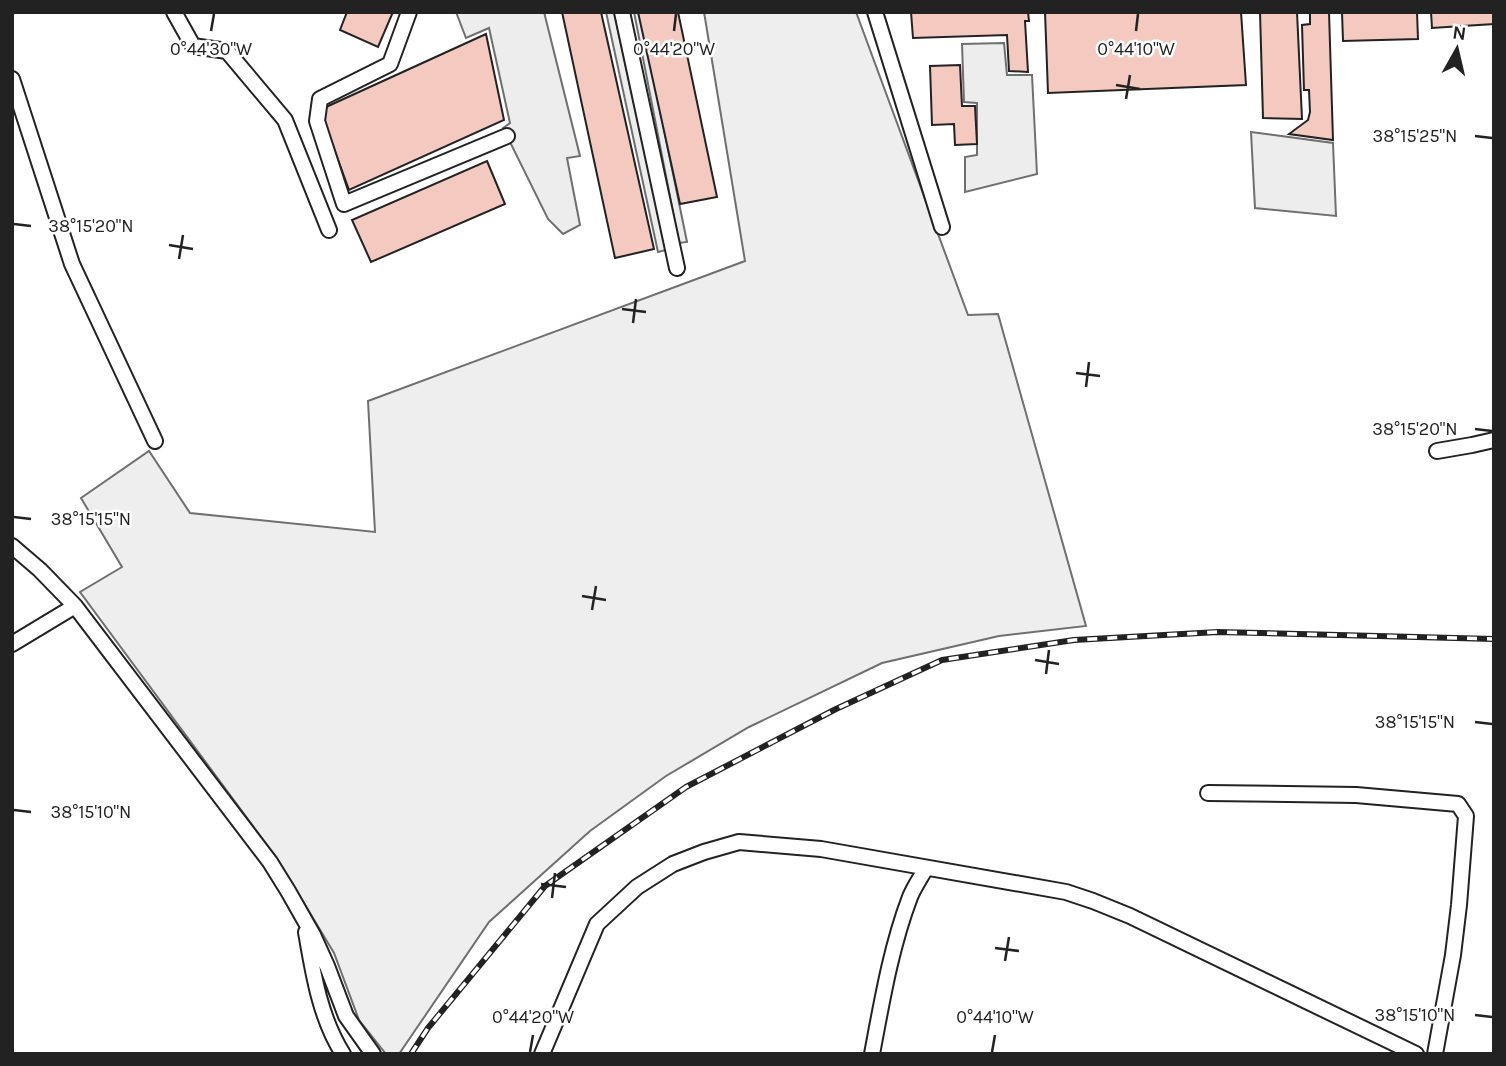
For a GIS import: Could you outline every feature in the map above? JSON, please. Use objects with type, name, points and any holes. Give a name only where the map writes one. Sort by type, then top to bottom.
[{"type":"street","points":[[174,12],[193,47],[227,51],[285,120],[329,230]]},
{"type":"street","points":[[409,12],[390,64],[320,99],[317,121],[344,204],[507,136]]},
{"type":"street","points":[[621,12],[677,268]]},
{"type":"street","points":[[875,12],[942,227]]},
{"type":"street","points":[[12,79],[72,264],[155,441]]},
{"type":"street","points":[[1437,451],[1494,440]]},
{"type":"street","points":[[12,546],[75,606],[270,862],[304,919],[346,1016],[373,1054]]},
{"type":"street","points":[[12,644],[75,606]]},
{"type":"street","points":[[1208,793],[1356,795],[1458,804],[1466,816],[1460,905],[1440,1052]]},
{"type":"street","points":[[542,1054],[597,924],[636,887],[673,864],[739,842],[821,849],[1066,892],[1130,916],[1416,1054]]},
{"type":"street","points":[[872,1054],[895,945],[911,895],[926,868]]},
{"type":"street","points":[[304,919],[315,982],[343,1054]]},
{"type":"shaded area","points":[[456,12],[544,12],[580,156],[567,158],[580,225],[563,234],[548,219],[503,128],[510,123],[489,28],[466,38]]},
{"type":"shaded area","points":[[606,12],[614,12],[666,250],[658,252]]},
{"type":"shaded area","points":[[634,12],[640,12],[687,242],[679,243]]},
{"type":"shaded area","points":[[704,12],[856,12],[968,315],[998,314],[1086,626],[999,636],[882,663],[749,727],[666,776],[590,831],[489,922],[399,1054],[386,1054],[359,1020],[334,953],[278,860],[80,592],[122,567],[81,498],[149,451],[190,513],[375,532],[368,401],[745,261]]},
{"type":"shaded area","points":[[1004,43],[1007,75],[1032,75],[1037,174],[965,192],[965,157],[977,155],[977,103],[964,102],[962,44]]},
{"type":"shaded area","points":[[1251,132],[1333,143],[1336,216],[1255,208]]},
{"type":"building","points":[[347,12],[393,12],[378,47],[340,30]]},
{"type":"building","points":[[562,12],[601,12],[654,249],[615,258]]},
{"type":"building","points":[[638,12],[678,12],[717,197],[680,204]]},
{"type":"building","points":[[911,12],[1028,12],[1029,21],[1025,21],[1028,72],[1009,71],[1007,35],[913,38]]},
{"type":"building","points":[[1045,12],[1241,12],[1246,85],[1048,93]]},
{"type":"building","points":[[1260,12],[1297,12],[1302,119],[1263,118]]},
{"type":"building","points":[[1310,12],[1329,12],[1333,140],[1289,134],[1308,120],[1310,112],[1309,90],[1304,90],[1302,25],[1310,24]]},
{"type":"building","points":[[1342,12],[1417,12],[1418,39],[1343,41]]},
{"type":"building","points":[[1431,12],[1494,12],[1494,24],[1432,28]]},
{"type":"building","points":[[486,34],[504,120],[349,190],[324,121],[326,107]]},
{"type":"building","points":[[960,65],[962,106],[975,106],[977,144],[955,145],[954,124],[932,125],[930,66]]},
{"type":"building","points":[[487,161],[505,204],[371,262],[352,220]]},
{"type":"railway","points":[[411,1054],[428,1028],[545,886],[686,787],[836,709],[942,660],[1074,640],[1218,632],[1494,639]]}]
